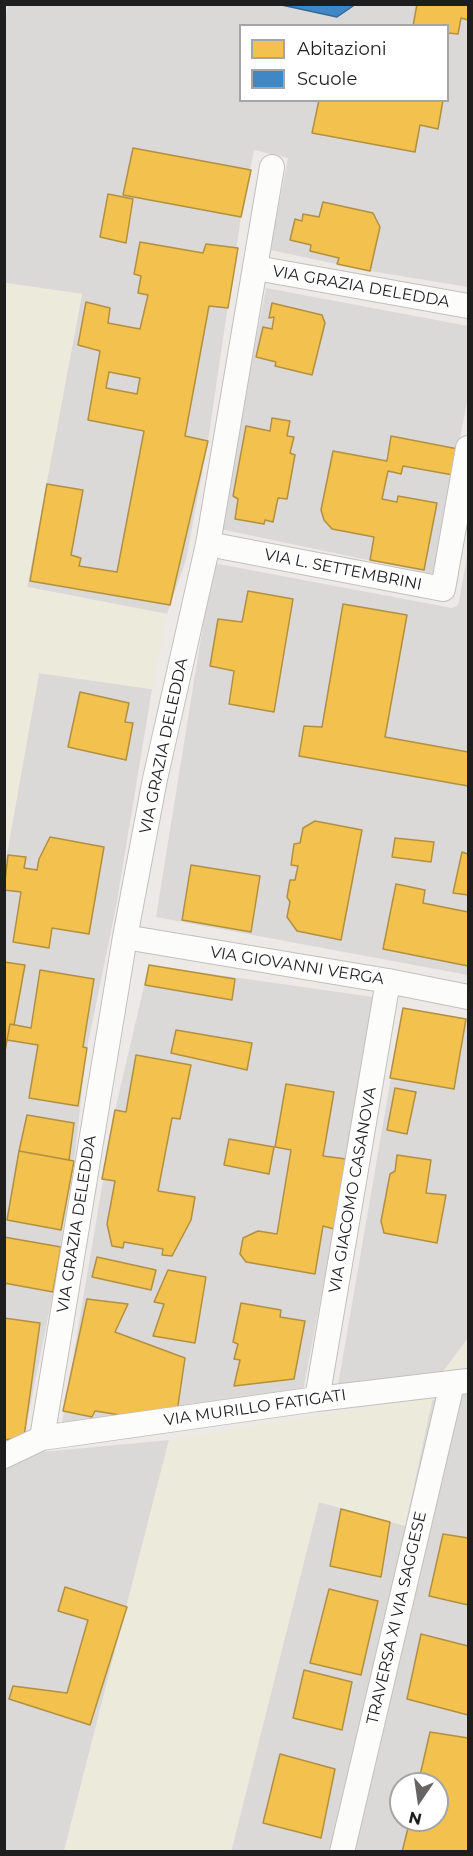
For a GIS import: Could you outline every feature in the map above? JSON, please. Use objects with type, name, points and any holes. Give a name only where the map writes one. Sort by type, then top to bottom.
[{"type":"street","points":[[256,268],[272,167]]},
{"type":"street","name":"VIA GRAZIA DELEDDA","points":[[42,1438],[125,937],[155,778],[208,544],[256,268],[468,306]]},
{"type":"street","name":"VIA L. SETTEMBRINI","points":[[208,544],[443,589],[468,448]]},
{"type":"street","name":"VIA GIOVANNI VERGA","points":[[125,937],[388,981],[468,997]]},
{"type":"street","name":"VIA GIACOMO CASANOVA","points":[[317,1399],[388,981]]},
{"type":"street","name":"VIA MURILLO FATIGATI","points":[[4,1456],[42,1438],[317,1399],[460,1382]]},
{"type":"street","name":"TRAVERSA XI VIA SAGGESE","points":[[342,1851],[460,1382]]},
{"type":"shaded area","points":[[8,5],[468,5],[468,287],[370,271],[270,250],[288,158],[254,150],[241,217],[208,441],[186,560],[167,614],[27,587],[82,294],[5,283],[4,25]]},
{"type":"shaded area","points":[[5,283],[82,294],[27,587],[167,614],[152,689],[39,673],[5,864]]},
{"type":"shaded area","points":[[266,288],[468,326],[468,396],[434,574],[220,529]]},
{"type":"shaded area","points":[[468,551],[468,975],[156,917],[213,563],[452,608],[459,602]]},
{"type":"shaded area","points":[[39,673],[152,689],[116,907],[87,1048],[74,1161],[53,1292],[24,1437],[5,1440],[5,864]]},
{"type":"shaded area","points":[[149,965],[373,997],[334,1229],[303,1391],[62,1423],[115,1110]]},
{"type":"shaded area","points":[[403,1008],[468,1019],[468,1338],[439,1377],[337,1391]]},
{"type":"shaded area","points":[[468,1338],[468,1372],[439,1377]]},
{"type":"shaded area","points":[[468,1393],[468,1851],[231,1852],[319,1502],[405,1525],[432,1400]]},
{"type":"shaded area","points":[[433,1397],[405,1526],[319,1502],[231,1851],[64,1852],[169,1440]]},
{"type":"shaded area","points":[[169,1440],[64,1851],[5,1851],[4,1469],[43,1452]]},
{"type":"building: Abitazioni","points":[[417,4],[468,4],[468,20],[461,18],[458,34],[449,33],[449,24],[413,24]]},
{"type":"building: Abitazioni","points":[[319,102],[443,102],[438,129],[420,125],[415,152],[312,133]]},
{"type":"building: Abitazioni","points":[[133,148],[251,170],[241,217],[123,195]]},
{"type":"building: Abitazioni","points":[[108,194],[133,199],[126,243],[100,237]]},
{"type":"building: Abitazioni","points":[[323,202],[373,213],[380,227],[370,271],[337,264],[339,258],[310,251],[311,245],[290,240],[295,219],[302,221],[303,214],[319,217]]},
{"type":"building: Abitazioni","points":[[140,242],[203,253],[206,244],[238,248],[228,308],[209,306],[185,436],[208,441],[170,605],[30,581],[47,484],[83,490],[71,555],[81,558],[79,566],[117,572],[144,431],[88,420],[100,351],[78,345],[86,302],[110,308],[108,323],[140,329],[148,295],[138,293],[141,276],[134,274]],"holes":[[[109,372],[140,378],[137,394],[106,388]]]},
{"type":"building: Abitazioni","points":[[272,303],[322,315],[325,323],[312,375],[275,366],[276,362],[256,357],[263,327],[272,329],[274,317],[269,318]]},
{"type":"building: Abitazioni","points":[[272,418],[290,421],[287,436],[294,437],[290,453],[295,455],[287,499],[278,498],[273,522],[265,520],[264,524],[235,519],[238,499],[233,496],[246,426],[270,431]]},
{"type":"building: Abitazioni","points":[[391,436],[458,449],[453,475],[403,466],[401,474],[388,471],[382,499],[397,502],[398,496],[437,503],[424,570],[370,560],[374,537],[332,529],[324,520],[321,510],[333,451],[387,461]]},
{"type":"building: Abitazioni","points":[[248,591],[293,599],[274,712],[229,704],[234,671],[210,666],[218,619],[242,622]]},
{"type":"building: Abitazioni","points":[[343,604],[407,615],[385,737],[468,752],[468,786],[299,756],[304,726],[322,727]]},
{"type":"building: Abitazioni","points":[[80,692],[129,703],[125,722],[133,723],[126,760],[68,747]]},
{"type":"building: Abitazioni","points":[[315,821],[362,830],[341,940],[297,931],[287,917],[290,880],[295,880],[298,866],[291,865],[294,844],[300,843],[303,828]]},
{"type":"building: Abitazioni","points":[[50,837],[104,847],[89,934],[52,928],[49,948],[13,942],[21,892],[4,890],[8,855],[26,857],[24,868],[37,870],[39,859]]},
{"type":"building: Abitazioni","points":[[395,838],[434,842],[431,862],[392,857]]},
{"type":"building: Abitazioni","points":[[462,852],[468,854],[468,895],[453,893]]},
{"type":"building: Abitazioni","points":[[191,865],[260,876],[251,932],[182,920]]},
{"type":"building: Abitazioni","points":[[396,884],[425,890],[423,903],[468,912],[468,966],[383,949]]},
{"type":"building: Abitazioni","points":[[4,962],[25,965],[14,1025],[10,1024],[5,1051]]},
{"type":"building: Abitazioni","points":[[149,965],[235,979],[232,1000],[145,985]]},
{"type":"building: Abitazioni","points":[[40,970],[94,979],[83,1047],[87,1048],[78,1106],[29,1098],[38,1045],[7,1040],[10,1024],[31,1028]]},
{"type":"building: Abitazioni","points":[[403,1008],[466,1019],[454,1089],[390,1078]]},
{"type":"building: Abitazioni","points":[[176,1030],[252,1043],[247,1070],[171,1053]]},
{"type":"building: Abitazioni","points":[[136,1055],[191,1065],[180,1119],[172,1118],[158,1191],[195,1197],[191,1220],[172,1256],[162,1255],[163,1249],[124,1242],[123,1248],[112,1246],[107,1224],[115,1181],[102,1179],[115,1110],[126,1112]]},
{"type":"building: Abitazioni","points":[[286,1084],[334,1092],[323,1156],[346,1159],[334,1229],[323,1226],[315,1274],[246,1262],[240,1254],[243,1238],[258,1231],[277,1234],[291,1150],[275,1147]]},
{"type":"building: Abitazioni","points":[[395,1088],[416,1092],[407,1134],[387,1130]]},
{"type":"building: Abitazioni","points":[[27,1115],[74,1123],[69,1160],[19,1151]]},
{"type":"building: Abitazioni","points":[[229,1139],[274,1147],[269,1174],[224,1165]]},
{"type":"building: Abitazioni","points":[[19,1151],[74,1161],[61,1230],[7,1220]]},
{"type":"building: Abitazioni","points":[[397,1155],[431,1160],[426,1193],[446,1195],[437,1243],[384,1233],[381,1221],[390,1174],[395,1171]]},
{"type":"building: Abitazioni","points":[[4,1237],[61,1247],[53,1292],[4,1283]]},
{"type":"building: Abitazioni","points":[[97,1257],[156,1270],[151,1290],[92,1277]]},
{"type":"building: Abitazioni","points":[[168,1270],[206,1277],[195,1343],[153,1336],[164,1304],[154,1302]]},
{"type":"building: Abitazioni","points":[[87,1299],[128,1304],[115,1332],[185,1358],[177,1412],[120,1415],[95,1411],[92,1417],[63,1411]]},
{"type":"building: Abitazioni","points":[[241,1303],[281,1310],[280,1317],[305,1321],[294,1379],[234,1386],[240,1360],[234,1359],[238,1344],[233,1342]]},
{"type":"building: Abitazioni","points":[[4,1318],[40,1323],[24,1437],[4,1440]]},
{"type":"building: Abitazioni","points":[[341,1509],[390,1522],[381,1577],[330,1566]]},
{"type":"building: Abitazioni","points":[[443,1534],[468,1538],[468,1605],[429,1596]]},
{"type":"building: Abitazioni","points":[[65,1587],[127,1607],[90,1725],[9,1699],[13,1686],[67,1693],[88,1620],[58,1611]]},
{"type":"building: Abitazioni","points":[[329,1589],[378,1601],[361,1675],[310,1663]]},
{"type":"building: Abitazioni","points":[[421,1634],[468,1646],[468,1715],[407,1699]]},
{"type":"building: Abitazioni","points":[[304,1670],[352,1682],[342,1730],[293,1718]]},
{"type":"building: Abitazioni","points":[[430,1732],[468,1738],[468,1852],[402,1852],[407,1832],[449,1832],[449,1772],[421,1772]]},
{"type":"building: Abitazioni","points":[[280,1754],[335,1769],[321,1838],[263,1823]]},
{"type":"building: Scuole","points":[[277,4],[356,4],[337,17]]}]
